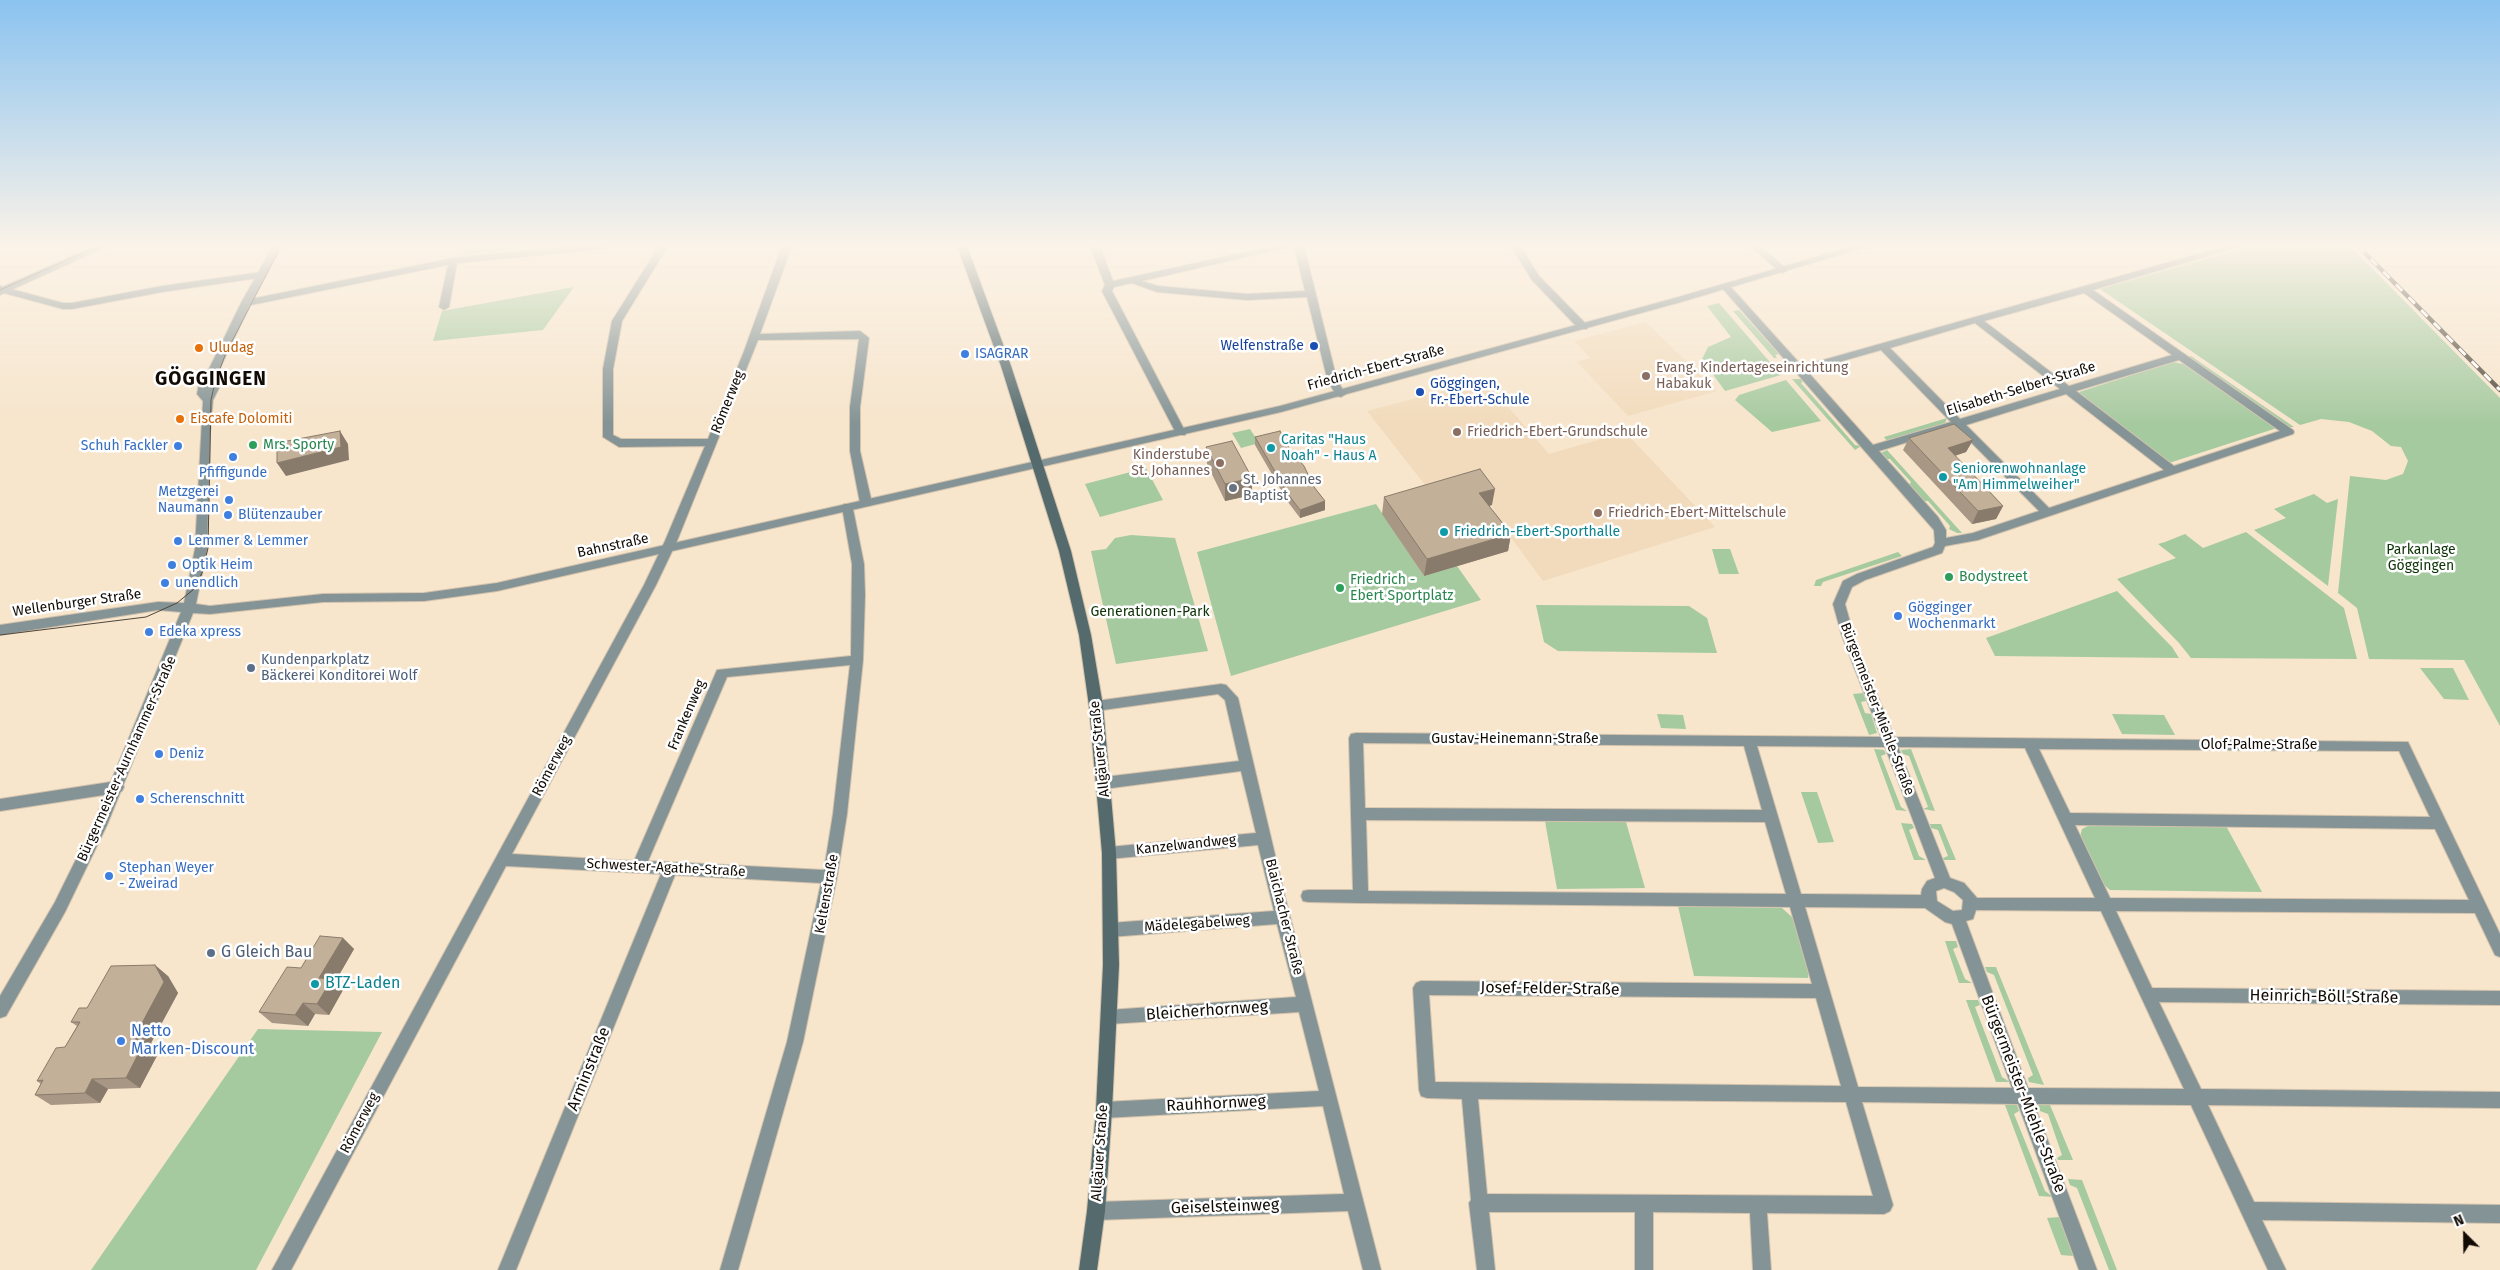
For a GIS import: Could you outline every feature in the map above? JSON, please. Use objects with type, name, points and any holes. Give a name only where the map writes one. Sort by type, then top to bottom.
[{"type":"main road","name":"Allgäuer Straße","points":[[984,305],[1006,366],[1074,584],[1096,706],[1109,853],[1109,1017],[1096,1211],[1088,1270]]},
{"type":"street","name":"Bürgermeister-Aurnhammer-Straße","points":[[0,1011],[63,901],[116,788],[169,663],[189,607],[202,549],[208,400],[215,386],[213,372],[245,305]]},
{"type":"street","points":[[626,305],[617,320],[608,369],[608,437],[619,443],[712,442]]},
{"type":"street","name":"Römerweg","points":[[281,1270],[650,585],[712,442],[766,305]]},
{"type":"street","points":[[1115,305],[1181,433]]},
{"type":"street","points":[[1313,305],[1328,368],[1333,382],[1341,394]]},
{"type":"street","points":[[1562,305],[1583,327]]},
{"type":"street","name":"Friedrich-Ebert-Straße","points":[[1037,464],[1181,433],[1341,394],[1661,305]]},
{"type":"street","points":[[1742,305],[1934,520],[1940,530],[1941,543],[1974,537],[2289,432],[2108,305]]},
{"type":"street","points":[[1800,370],[2031,305]]},
{"type":"street","points":[[1977,320],[2173,471]]},
{"type":"street","points":[[755,337],[860,334],[864,338],[855,407],[854,451],[866,503]]},
{"type":"street","points":[[1883,347],[2047,513]]},
{"type":"street","name":"Elisabeth-Selbert-Straße","points":[[1870,450],[2180,356]]},
{"type":"street","name":"Bahnstraße","points":[[189,607],[210,610],[323,598],[424,597],[497,587],[1037,464]]},
{"type":"street","name":"Keltenstraße","points":[[729,1270],[795,1042],[830,877],[840,814],[857,660],[859,600],[858,564],[848,508]]},
{"type":"street","name":"Bürgermeister-Miehle-Straße","points":[[1941,543],[1938,550],[1930,554],[1847,584],[1841,594],[1840,613],[1944,882]]},
{"type":"street","name":"Wellenburger Straße","points":[[0,630],[158,606],[189,607]]},
{"type":"street","name":"Frankenweg","points":[[639,866],[722,673],[857,660]]},
{"type":"street","name":"Blaichacher Straße","points":[[1096,706],[1221,689],[1231,698],[1283,917],[1372,1270]]},
{"type":"street","name":"Gustav-Heinemann-Straße","points":[[1361,897],[1356,738],[1889,742]]},
{"type":"street","points":[[1478,1203],[1884,1205],[1750,741]]},
{"type":"street","name":"Olof-Palme-Straße","points":[[1889,742],[2403,746],[2500,950]]},
{"type":"street","points":[[2030,744],[2277,1270]]},
{"type":"street","points":[[1104,783],[1246,766]]},
{"type":"street","points":[[0,805],[116,788]]},
{"type":"street","points":[[1358,814],[1771,816]]},
{"type":"street","points":[[2066,820],[2439,823]]},
{"type":"street","name":"Kanzelwandweg","points":[[1109,853],[1264,838]]},
{"type":"street","name":"Schwester-Agathe-Straße","points":[[502,860],[830,877]]},
{"type":"street","name":"Arminstraße","points":[[507,1270],[671,868]]},
{"type":"street","points":[[1944,882],[1959,887],[1969,898],[1971,904],[1968,914],[1956,918],[1943,915],[1930,902],[1928,889],[1932,885],[1944,882]]},
{"type":"street","points":[[1308,896],[1930,902]]},
{"type":"street","points":[[1971,904],[2105,903],[2479,907]]},
{"type":"street","name":"Mädelegabelweg","points":[[1110,930],[1283,917]]},
{"type":"street","name":"Bürgermeister-Miehle-Straße","points":[[1956,918],[2088,1270]]},
{"type":"street","name":"Josef-Felder-Straße","points":[[1822,991],[1421,988],[1427,1090],[2024,1096]]},
{"type":"street","name":"Heinrich-Böll-Straße","points":[[2148,995],[2500,998]]},
{"type":"street","name":"Bleicherhornweg","points":[[1109,1017],[1306,1004]]},
{"type":"street","points":[[1469,1090],[1478,1203],[1486,1270]]},
{"type":"street","points":[[2024,1096],[2500,1100]]},
{"type":"street","name":"Rauhhornweg","points":[[1104,1110],[1328,1098]]},
{"type":"street","name":"Geiselsteinweg","points":[[1096,1211],[1355,1202]]},
{"type":"street","points":[[1644,1204],[1644,1270]]},
{"type":"street","points":[[1758,1204],[1762,1270]]},
{"type":"street","points":[[2249,1211],[2500,1214]]},
{"type":"shaded area","name":"Evang. Kindertageseinrichtung Habakuk","points":[[1646,322],[1717,391],[1628,416],[1577,362],[1590,358],[1574,341]]},
{"type":"shaded area","name":"Friedrich-Ebert-Mittelschule","points":[[1485,380],[1549,454],[1625,432],[1715,527],[1543,581],[1498,520],[1482,481],[1429,490],[1367,411]]},
{"type":"green space","points":[[474,305],[561,305],[543,330],[433,341],[442,311]]},
{"type":"green space","points":[[1721,305],[1781,375],[1725,391],[1702,359],[1708,347],[1731,337],[1707,306]]},
{"type":"green space","name":"Parkanlage Göggingen","points":[[2124,305],[2408,305],[2500,398],[2500,726],[2464,660],[2369,659],[2357,608],[2338,593],[2350,476],[2386,480],[2403,474],[2408,461],[2401,447],[2391,446],[2372,431],[2349,422],[2321,419],[2300,425]]},
{"type":"green space","points":[[1739,310],[1779,354],[1775,355],[1777,358],[1774,358],[1733,311]]},
{"type":"green space","points":[[2191,356],[2294,427],[2289,427],[2188,357]]},
{"type":"green space","points":[[2173,362],[2188,365],[2277,428],[2169,463],[2076,393]]},
{"type":"green space","points":[[1792,379],[1801,379],[1803,381],[1801,383],[1855,445],[1861,446],[1855,450]]},
{"type":"green space","points":[[1786,380],[1821,421],[1772,432],[1735,400],[1739,395]]},
{"type":"green space","points":[[1947,418],[1945,423],[1887,441],[1884,437]]},
{"type":"green space","points":[[1250,429],[1259,443],[1241,448],[1232,433]]},
{"type":"green space","points":[[1887,450],[1962,533],[1949,529],[1950,526],[1928,501],[1924,501],[1909,485],[1911,482],[1890,459],[1886,459],[1881,453]]},
{"type":"green space","points":[[1146,468],[1163,500],[1100,517],[1085,484]]},
{"type":"green space","points":[[2314,494],[2327,503],[2338,499],[2328,586],[2254,530],[2286,518],[2274,509]]},
{"type":"green space","name":"Friedrich - Ebert Sportplatz","points":[[1376,504],[1424,576],[1457,566],[1481,600],[1231,676],[1197,552]]},
{"type":"green space","points":[[2246,532],[2344,608],[2357,659],[2191,658],[2117,579],[2176,558],[2158,544],[2185,534],[2203,548]]},
{"type":"green space","name":"Generationen-Park","points":[[1131,535],[1175,538],[1208,651],[1116,664],[1091,551],[1106,549],[1115,538]]},
{"type":"green space","points":[[1712,549],[1730,549],[1739,574],[1719,574]]},
{"type":"green space","points":[[1898,552],[1902,556],[1823,582],[1821,586],[1814,586],[1816,580]]},
{"type":"green space","points":[[2117,591],[2172,647],[2179,658],[1995,656],[1986,638]]},
{"type":"green space","points":[[1536,605],[1689,606],[1707,618],[1717,653],[1558,651],[1544,642]]},
{"type":"green space","points":[[2420,668],[2453,668],[2469,700],[2444,699]]},
{"type":"green space","points":[[1863,693],[1866,701],[1861,702],[1865,713],[1871,714],[1877,733],[1869,735],[1853,694]]},
{"type":"green space","points":[[1657,714],[1683,715],[1686,729],[1661,728]]},
{"type":"green space","points":[[2112,714],[2164,715],[2175,735],[2122,734]]},
{"type":"green space","points":[[1874,749],[1884,750],[1886,754],[1881,756],[1901,807],[1907,811],[1896,810]]},
{"type":"green space","points":[[1911,749],[1935,811],[1923,809],[1928,807],[1909,756],[1903,754],[1901,750]]},
{"type":"green space","points":[[1801,792],[1817,792],[1834,842],[1818,843]]},
{"type":"green space","points":[[1545,821],[1626,822],[1645,888],[1557,889]]},
{"type":"green space","points":[[1901,823],[1912,824],[1914,828],[1909,830],[1919,856],[1926,860],[1914,860]]},
{"type":"green space","points":[[1930,824],[1941,824],[1956,860],[1944,860],[1943,858],[1948,856],[1938,830],[1931,828]]},
{"type":"green space","points":[[2090,825],[2226,826],[2262,892],[2110,890],[2103,884],[2080,837],[2082,829]]},
{"type":"green space","points":[[1678,906],[1782,908],[1793,918],[1809,971],[1808,978],[1694,976]]},
{"type":"green space","points":[[1945,941],[1956,941],[1958,947],[1953,949],[1965,979],[1972,983],[1959,983]]},
{"type":"green space","points":[[1985,967],[1996,967],[2044,1085],[2029,1082],[2028,1078],[2033,1075],[1994,975],[1987,972]]},
{"type":"green space","points":[[1966,1000],[1978,1000],[1980,1005],[1975,1007],[2002,1077],[2010,1082],[1996,1082]]},
{"type":"green space","points":[[258,1029],[382,1032],[256,1270],[91,1270]]},
{"type":"green space","points":[[2005,1105],[2017,1105],[2019,1111],[2014,1114],[2045,1191],[2053,1197],[2039,1196]]},
{"type":"green space","points":[[2038,1105],[2050,1105],[2073,1160],[2058,1160],[2057,1158],[2062,1155],[2048,1114],[2040,1111]]},
{"type":"green space","points":[[2068,1179],[2082,1180],[2117,1270],[2109,1270],[2077,1188],[2070,1185]]},
{"type":"green space","points":[[2060,1217],[2073,1256],[2061,1255],[2047,1218]]},
{"type":"building","points":[[1954,424],[1973,440],[1948,448],[2003,506],[1978,511],[1909,438]]},
{"type":"building","points":[[340,431],[341,447],[277,463],[277,443]]},
{"type":"building","points":[[1280,431],[1289,448],[1304,466],[1314,487],[1325,501],[1300,510],[1288,494],[1255,437]]},
{"type":"building","points":[[1232,441],[1252,478],[1225,484],[1206,447]]},
{"type":"building","name":"Friedrich-Ebert-Sporthalle","points":[[1480,469],[1495,489],[1479,493],[1511,534],[1427,559],[1384,497]]},
{"type":"building","points":[[320,936],[343,938],[319,978],[332,979],[317,1004],[303,1003],[295,1015],[259,1012],[287,967],[301,968]]},
{"type":"building","name":"Netto Marken-Discount","points":[[155,965],[164,982],[133,1040],[146,1039],[126,1078],[92,1079],[85,1093],[35,1095],[43,1080],[37,1081],[56,1048],[65,1047],[80,1022],[71,1022],[79,1008],[87,1008],[111,966]]},
{"type":"tram line","points":[[0,635],[146,617],[177,603],[194,589],[202,573],[208,548],[211,400],[215,382],[226,353],[251,305]]},
{"type":"railway","points":[[2416,305],[2500,390]]},
{"type":"place","name":"Welfenstraße","points":[[1314,346]]},
{"type":"place","name":"Uludag","points":[[199,348]]},
{"type":"place","name":"ISAGRAR","points":[[965,354]]},
{"type":"place","name":"Evang. Kindertageseinrichtung Habakuk","points":[[1646,376]]},
{"type":"place","name":"Göggingen, Fr.-Ebert-Schule","points":[[1420,392]]},
{"type":"place","name":"Eiscafe Dolomiti","points":[[180,419]]},
{"type":"place","name":"Friedrich-Ebert-Grundschule","points":[[1457,432]]},
{"type":"place","name":"Mrs. Sporty","points":[[253,445]]},
{"type":"place","name":"Schuh Fackler","points":[[178,446]]},
{"type":"place","name":"Caritas \"Haus Noah\" - Haus A","points":[[1271,448]]},
{"type":"place","name":"Pfiffigunde","points":[[233,457]]},
{"type":"place","name":"Kinderstube St. Johannes","points":[[1220,463]]},
{"type":"place","name":"Seniorenwohnanlage \"Am Himmelweiher\"","points":[[1943,477]]},
{"type":"place","name":"St. Johannes Baptist","points":[[1233,488]]},
{"type":"place","name":"Metzgerei Naumann","points":[[229,500]]},
{"type":"place","name":"Friedrich-Ebert-Mittelschule","points":[[1598,513]]},
{"type":"place","name":"Blütenzauber","points":[[228,515]]},
{"type":"place","name":"Friedrich-Ebert-Sporthalle","points":[[1444,532]]},
{"type":"place","name":"Lemmer & Lemmer","points":[[178,541]]},
{"type":"place","name":"Optik Heim","points":[[172,565]]},
{"type":"place","name":"Bodystreet","points":[[1949,577]]},
{"type":"place","name":"unendlich","points":[[165,583]]},
{"type":"place","name":"Friedrich - Ebert Sportplatz","points":[[1340,588]]},
{"type":"place","name":"Gögginger Wochenmarkt","points":[[1898,616]]},
{"type":"place","name":"Edeka xpress","points":[[149,632]]},
{"type":"place","name":"Kundenparkplatz Bäckerei Konditorei Wolf","points":[[251,668]]},
{"type":"place","name":"Deniz","points":[[159,754]]},
{"type":"place","name":"Scherenschnitt","points":[[140,799]]},
{"type":"place","name":"Stephan Weyer - Zweirad","points":[[109,876]]},
{"type":"place","name":"G Gleich Bau","points":[[211,953]]},
{"type":"place","name":"BTZ-Laden","points":[[315,984]]},
{"type":"place","name":"Netto Marken-Discount","points":[[121,1041]]},
{"type":"district","name":"GÖGGINGEN","points":[[211,380]]}]
